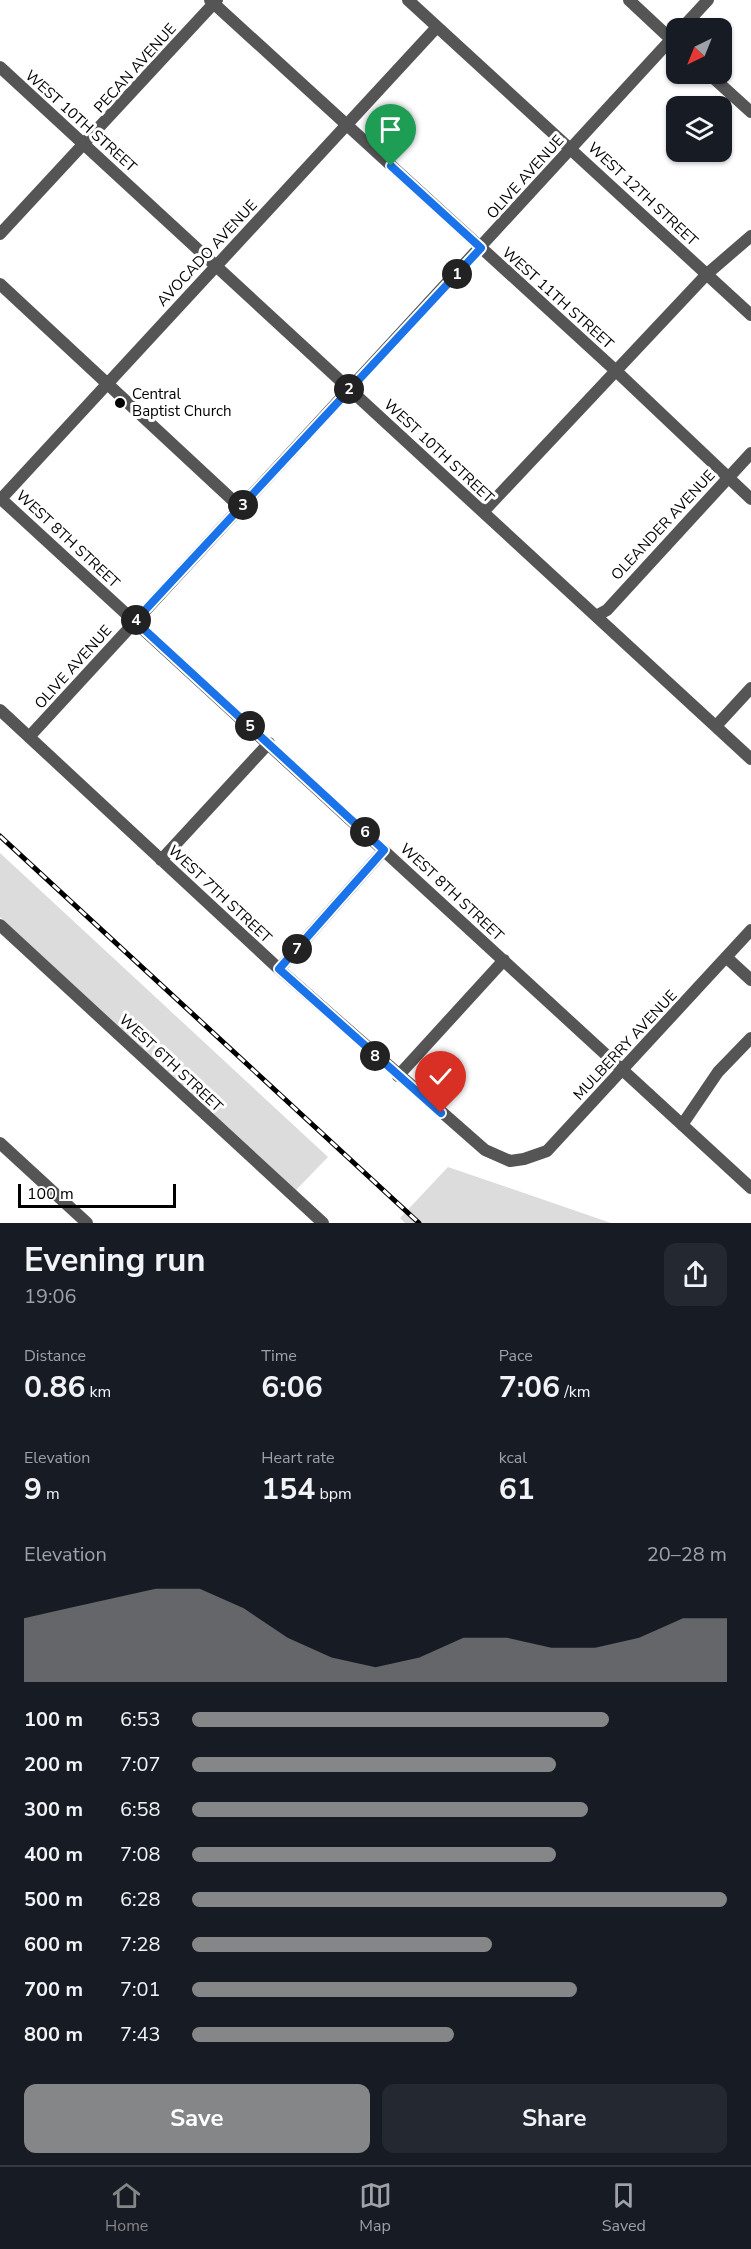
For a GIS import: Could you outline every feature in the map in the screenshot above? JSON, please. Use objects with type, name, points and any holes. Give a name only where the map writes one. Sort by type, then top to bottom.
[{"type":"street","name":"WEST 12TH STREET","points":[[408,0],[572,148],[751,315]]},
{"type":"street","points":[[629,0],[666,31]]},
{"type":"street","points":[[691,18],[708,0]]},
{"type":"street","name":"WEST 11TH STREET","points":[[214,1],[346,125],[615,370],[751,500]]},
{"type":"street","name":"PECAN AVENUE","points":[[0,234],[214,1]]},
{"type":"street","name":"AVOCADO AVENUE","points":[[0,499],[438,27]]},
{"type":"street","name":"OLIVE AVENUE","points":[[29,737],[666,49]]},
{"type":"street","name":"WEST 10TH STREET","points":[[0,68],[751,759]]},
{"type":"street","points":[[720,84],[751,112]]},
{"type":"street","points":[[483,512],[707,274],[751,236]]},
{"type":"street","points":[[0,284],[241,508]]},
{"type":"street","name":"OLEANDER AVENUE","points":[[596,616],[607,610],[751,453]]},
{"type":"street","name":"WEST 8TH STREET","points":[[0,499],[269,742],[751,1188]]},
{"type":"street","points":[[716,726],[751,688]]},
{"type":"street","name":"WEST 7TH STREET","points":[[0,710],[398,1076],[485,1150],[510,1161]]},
{"type":"street","points":[[161,860],[269,742]]},
{"type":"street","points":[[279,969],[384,850]]},
{"type":"street","name":"WEST 6TH STREET","points":[[0,925],[322,1223]]},
{"type":"street","name":"MULBERRY AVENUE","points":[[510,1161],[547,1151],[751,930]]},
{"type":"street","points":[[726,957],[751,981]]},
{"type":"street","points":[[398,1076],[504,960]]},
{"type":"street","points":[[682,1125],[718,1072],[751,1038]]},
{"type":"street","points":[[0,1143],[87,1223]]},
{"type":"shaded area","points":[[0,853],[328,1157],[296,1190],[0,917]]},
{"type":"shaded area","points":[[448,1167],[611,1223],[405,1223],[400,1218]]},
{"type":"railway","points":[[0,836],[419,1223]]},
{"type":"place","name":"Central Baptist Church","points":[[120,403]]},
{"type":"route","points":[[391,166],[481,248],[135,621],[384,850],[279,969],[441,1113]]}]
